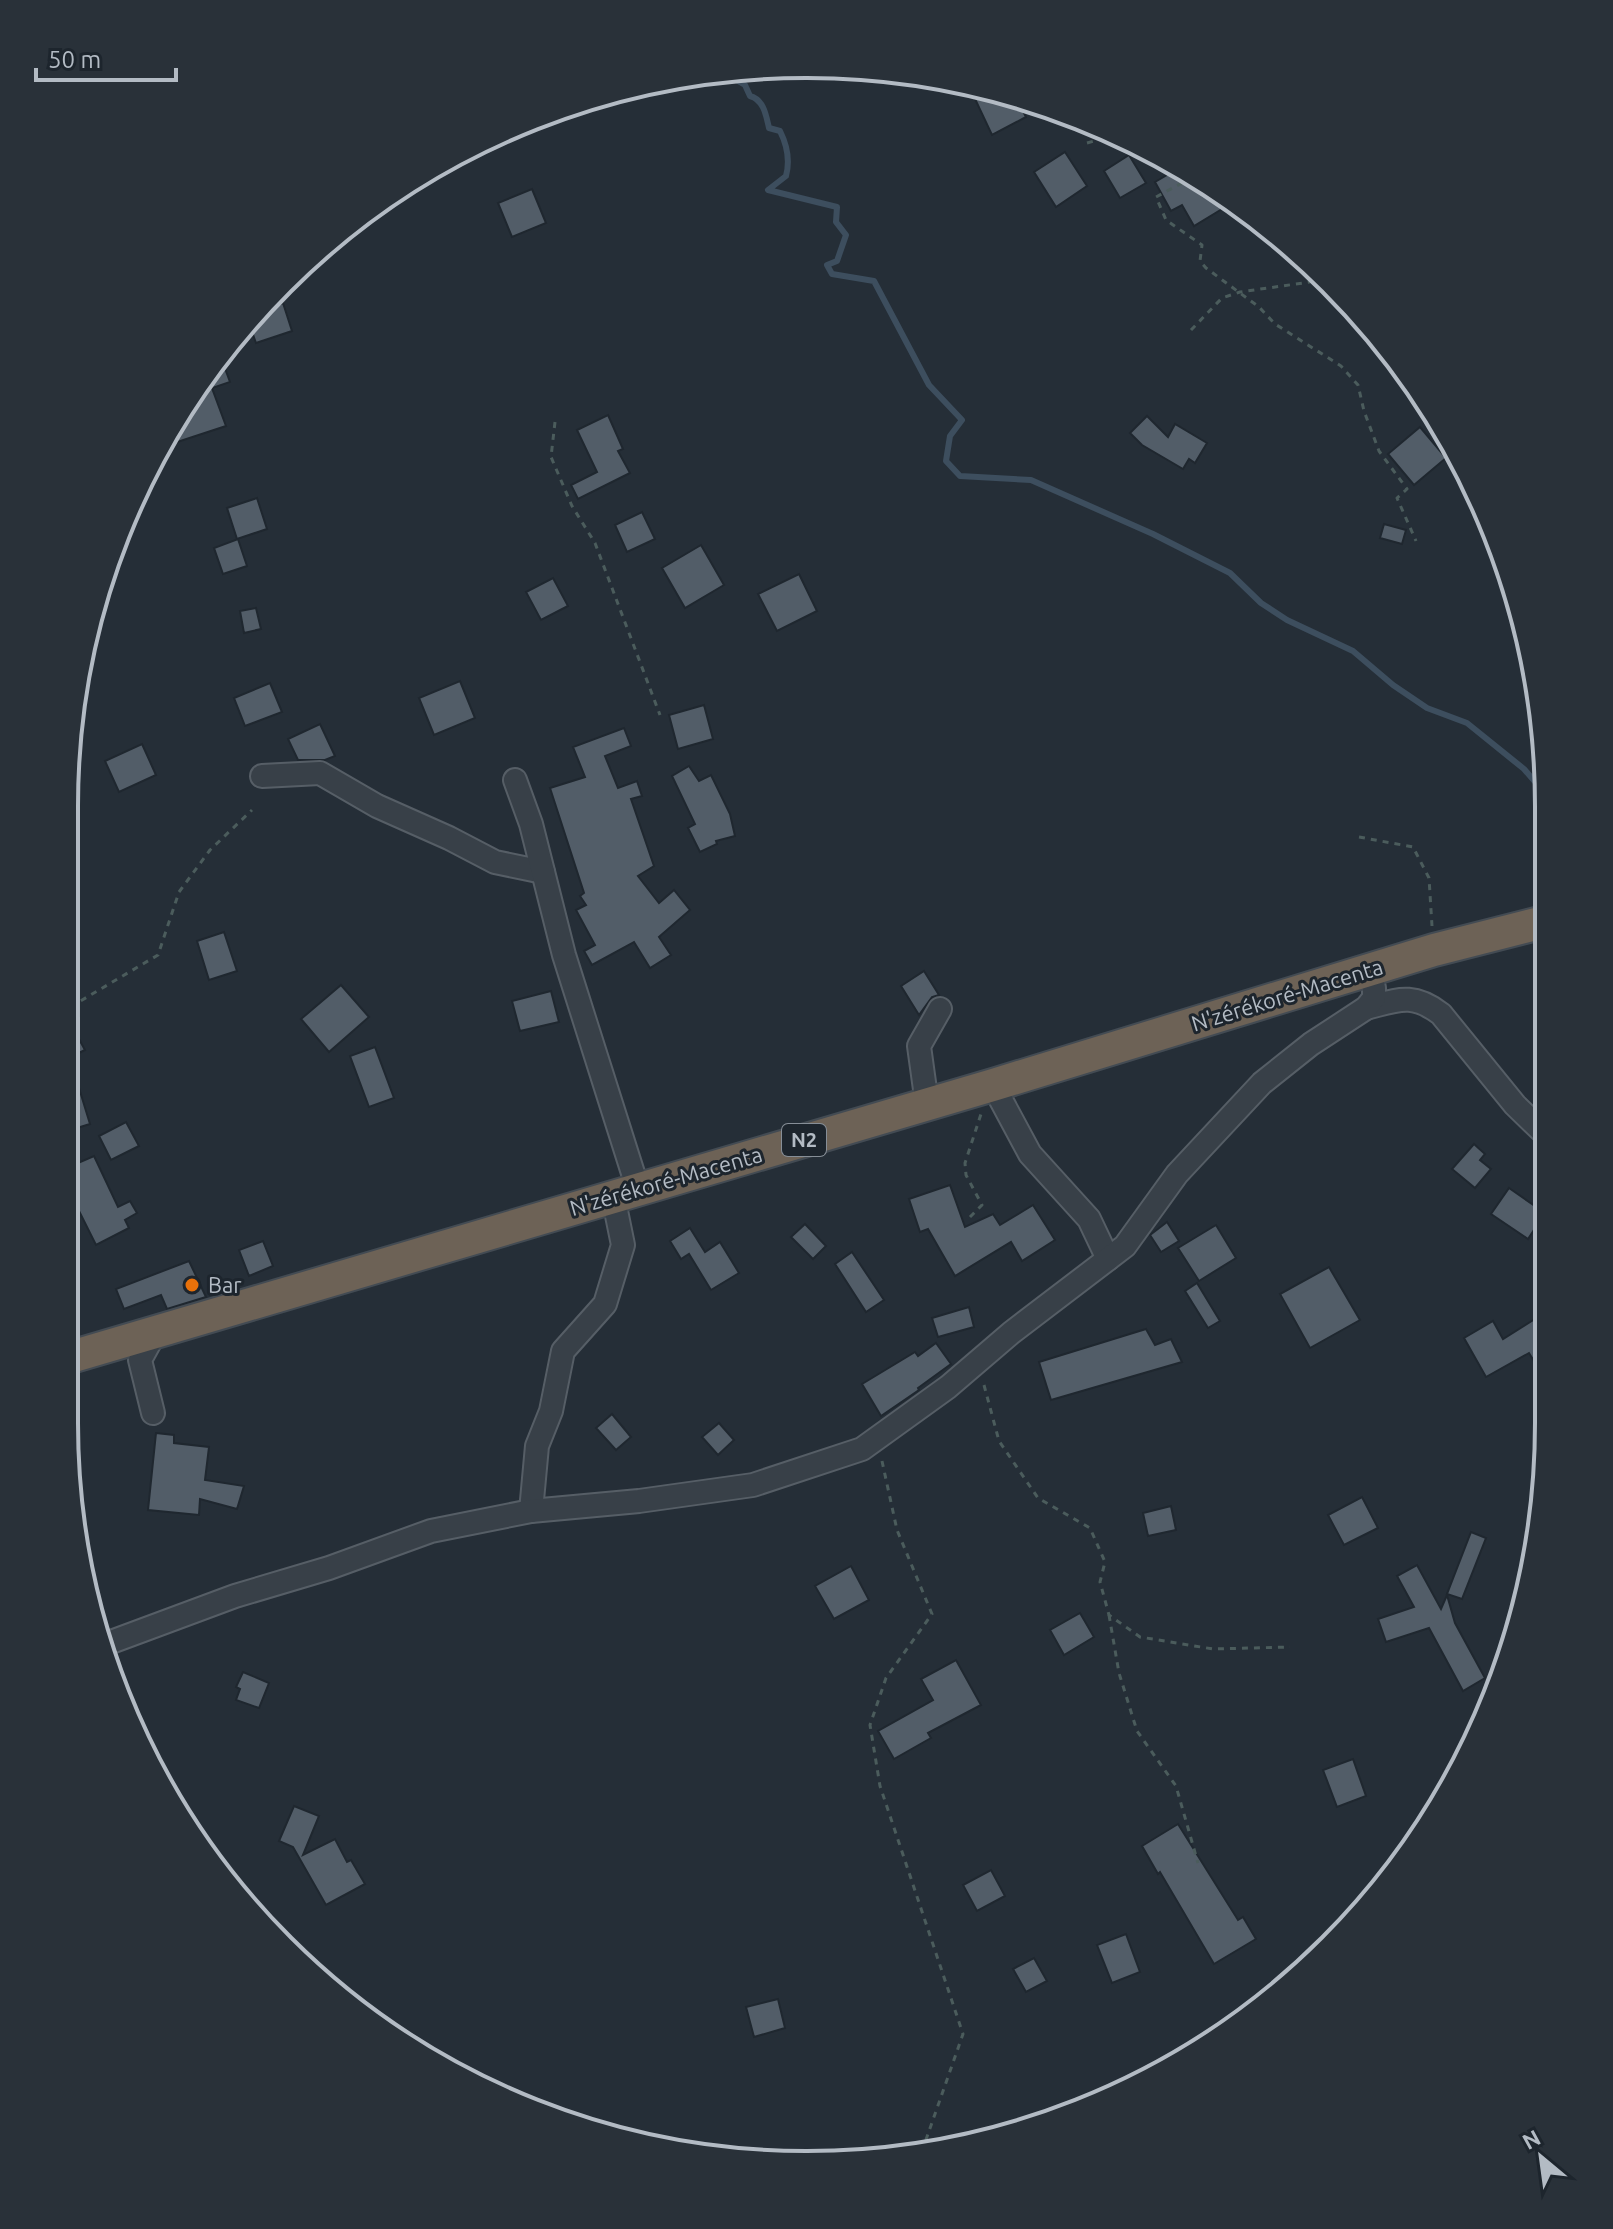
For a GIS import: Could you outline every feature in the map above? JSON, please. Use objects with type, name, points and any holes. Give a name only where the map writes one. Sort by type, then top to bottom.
[{"type":"highway","name":"N'zérékoré-Macenta","points":[[78,1355],[993,1085],[1434,950],[1535,924]]},
{"type":"street","points":[[262,776],[320,773],[377,806],[495,862],[543,872]]},
{"type":"street","points":[[515,780],[531,824],[626,1192],[623,1245],[605,1304],[563,1351],[551,1411],[537,1446],[531,1511]]},
{"type":"street","points":[[112,1642],[235,1596],[329,1568],[431,1531],[531,1511],[639,1501],[753,1485],[862,1449],[948,1387],[1125,1246],[1177,1174],[1262,1083],[1311,1044],[1366,1008],[1374,998],[1369,970]]},
{"type":"street","points":[[1366,1008],[1402,999],[1415,999],[1428,1005],[1441,1014],[1515,1105],[1535,1124]]},
{"type":"street","points":[[927,1104],[919,1046],[940,1009]]},
{"type":"street","points":[[993,1085],[1030,1154],[1089,1219],[1108,1259]]},
{"type":"street","points":[[153,1413],[140,1360],[156,1331]]},
{"type":"path","points":[[1087,143],[1099,140]]},
{"type":"path","points":[[1182,183],[1156,197],[1166,220],[1202,245],[1200,261],[1206,268],[1240,292],[1275,324],[1341,366],[1358,385],[1379,451],[1407,489],[1397,498],[1416,541]]},
{"type":"path","points":[[1191,330],[1222,298],[1240,292],[1310,282]]},
{"type":"path","points":[[555,422],[551,457],[572,506],[595,543],[660,715]]},
{"type":"path","points":[[78,1002],[158,955],[179,892],[210,850],[252,810]]},
{"type":"path","points":[[1359,837],[1413,847],[1429,878],[1434,950]]},
{"type":"path","points":[[970,1217],[982,1205],[966,1175],[965,1163],[993,1085]]},
{"type":"path","points":[[977,1362],[999,1441],[1038,1498],[1090,1528],[1105,1562],[1100,1582],[1119,1673],[1137,1731],[1176,1786],[1198,1863]]},
{"type":"path","points":[[878,1438],[897,1530],[932,1614],[886,1678],[870,1725],[880,1786],[963,2034],[926,2141]]},
{"type":"path","points":[[1109,1615],[1140,1637],[1213,1649],[1290,1647]]},
{"type":"building","points":[[975,98],[1023,112],[1026,117],[992,135]]},
{"type":"building","points":[[1065,152],[1087,186],[1056,207],[1034,172]]},
{"type":"building","points":[[1129,155],[1146,183],[1120,198],[1104,171]]},
{"type":"building","points":[[1168,174],[1222,209],[1194,226],[1182,205],[1171,211],[1155,182]]},
{"type":"building","points":[[532,189],[546,223],[512,237],[498,203]]},
{"type":"building","points":[[283,303],[292,331],[256,343],[253,334]]},
{"type":"building","points":[[225,369],[230,382],[212,388],[226,426],[176,443],[201,402]]},
{"type":"building","points":[[608,415],[623,449],[618,451],[630,473],[578,499],[571,485],[597,472],[577,430]]},
{"type":"building","points":[[1147,416],[1168,437],[1175,424],[1207,443],[1195,463],[1189,459],[1183,469],[1142,445],[1130,433]]},
{"type":"building","points":[[1420,427],[1446,458],[1414,485],[1388,454]]},
{"type":"building","points":[[257,498],[267,529],[237,539],[227,508]]},
{"type":"building","points":[[642,512],[655,539],[627,552],[615,525]]},
{"type":"building","points":[[1384,524],[1406,530],[1402,544],[1380,538]]},
{"type":"building","points":[[238,539],[247,566],[223,574],[214,548]]},
{"type":"building","points":[[701,545],[724,585],[685,608],[662,568]]},
{"type":"building","points":[[799,574],[817,611],[777,631],[758,594]]},
{"type":"building","points":[[553,578],[568,606],[541,620],[526,592]]},
{"type":"building","points":[[256,608],[261,629],[244,633],[240,611]]},
{"type":"building","points":[[460,681],[475,718],[434,735],[419,698]]},
{"type":"building","points":[[270,683],[282,712],[245,726],[234,698]]},
{"type":"building","points":[[704,705],[713,739],[678,749],[669,715]]},
{"type":"building","points":[[320,724],[335,756],[325,760],[298,760],[288,739]]},
{"type":"building","points":[[624,728],[631,746],[605,756],[618,788],[637,781],[642,796],[631,799],[654,866],[638,876],[659,903],[674,890],[690,910],[659,937],[671,955],[650,968],[634,942],[592,965],[584,951],[595,945],[576,910],[586,905],[580,896],[584,893],[550,788],[585,777],[573,747]]},
{"type":"building","points":[[142,744],[156,775],[119,792],[105,761]]},
{"type":"building","points":[[689,766],[699,781],[711,775],[730,814],[735,836],[716,841],[717,844],[700,852],[688,828],[695,824],[672,776]]},
{"type":"building","points":[[224,932],[237,971],[209,980],[197,941]]},
{"type":"building","points":[[924,971],[939,995],[932,997],[919,1015],[901,986]]},
{"type":"building","points":[[341,985],[369,1017],[329,1052],[301,1019]]},
{"type":"building","points":[[551,991],[559,1022],[520,1031],[512,1001]]},
{"type":"building","points":[[78,1037],[85,1050],[78,1053]]},
{"type":"building","points":[[375,1047],[394,1098],[369,1107],[350,1056]]},
{"type":"building","points":[[79,1088],[90,1124],[78,1128]]},
{"type":"building","points":[[126,1122],[139,1146],[111,1160],[99,1136]]},
{"type":"building","points":[[1474,1144],[1485,1154],[1480,1160],[1491,1169],[1475,1188],[1452,1169]]},
{"type":"building","points":[[94,1156],[118,1207],[130,1201],[137,1213],[125,1220],[129,1228],[96,1245],[78,1209],[78,1163]]},
{"type":"building","points":[[950,1185],[965,1227],[993,1214],[1000,1225],[1033,1205],[1055,1240],[1022,1261],[1011,1242],[955,1276],[928,1229],[920,1232],[909,1199]]},
{"type":"building","points":[[1509,1188],[1535,1206],[1535,1228],[1528,1239],[1491,1214]]},
{"type":"building","points":[[1167,1222],[1179,1241],[1161,1252],[1150,1235]]},
{"type":"building","points":[[805,1224],[826,1246],[813,1259],[791,1237]]},
{"type":"building","points":[[1216,1225],[1236,1258],[1199,1281],[1178,1248]]},
{"type":"building","points":[[690,1228],[705,1252],[720,1242],[739,1273],[711,1290],[689,1254],[681,1259],[670,1241]]},
{"type":"building","points":[[263,1241],[273,1266],[249,1276],[239,1250]]},
{"type":"building","points":[[852,1252],[884,1300],[866,1312],[835,1264]]},
{"type":"building","points":[[189,1261],[206,1297],[167,1309],[161,1295],[124,1309],[116,1289]]},
{"type":"building","points":[[1329,1267],[1360,1320],[1310,1348],[1280,1294]]},
{"type":"building","points":[[1197,1283],[1220,1321],[1208,1328],[1185,1291]]},
{"type":"building","points":[[969,1307],[974,1327],[938,1337],[932,1318]]},
{"type":"building","points":[[1535,1319],[1535,1363],[1529,1353],[1486,1377],[1464,1338],[1493,1321],[1503,1339]]},
{"type":"building","points":[[1146,1329],[1155,1345],[1171,1339],[1182,1362],[1051,1400],[1039,1362]]},
{"type":"building","points":[[936,1343],[951,1364],[881,1416],[862,1384],[915,1352],[918,1356]]},
{"type":"building","points":[[612,1414],[631,1437],[616,1450],[596,1428]]},
{"type":"building","points":[[719,1423],[734,1440],[718,1455],[702,1437]]},
{"type":"building","points":[[156,1433],[174,1435],[174,1443],[209,1447],[205,1480],[244,1486],[237,1509],[200,1499],[199,1515],[148,1510]]},
{"type":"building","points":[[1362,1497],[1378,1528],[1344,1545],[1328,1515]]},
{"type":"building","points":[[1171,1506],[1176,1530],[1148,1536],[1143,1513]]},
{"type":"building","points":[[1471,1532],[1486,1538],[1462,1599],[1447,1594]]},
{"type":"building","points":[[1417,1565],[1441,1609],[1447,1595],[1455,1623],[1485,1678],[1463,1691],[1429,1628],[1386,1642],[1378,1619],[1414,1607],[1397,1576]]},
{"type":"building","points":[[851,1566],[869,1600],[834,1619],[815,1586]]},
{"type":"building","points":[[1080,1613],[1094,1637],[1064,1655],[1050,1630]]},
{"type":"building","points":[[956,1660],[981,1705],[928,1733],[931,1738],[894,1759],[878,1731],[933,1700],[921,1679]]},
{"type":"building","points":[[243,1672],[269,1683],[259,1708],[236,1700],[240,1689],[236,1687]]},
{"type":"building","points":[[1353,1759],[1366,1796],[1337,1807],[1323,1770]]},
{"type":"building","points":[[294,1806],[319,1816],[303,1855],[335,1839],[347,1862],[351,1860],[365,1884],[326,1905],[293,1847],[279,1841]]},
{"type":"building","points":[[1178,1824],[1238,1920],[1243,1917],[1256,1939],[1214,1964],[1142,1846]]},
{"type":"building","points":[[991,1870],[1005,1896],[977,1911],[963,1885]]},
{"type":"building","points":[[1126,1934],[1140,1972],[1112,1983],[1097,1945]]},
{"type":"building","points":[[1034,1958],[1047,1981],[1026,1992],[1013,1969]]},
{"type":"building","points":[[778,1999],[785,2028],[754,2037],[746,2007]]},
{"type":"waterway","points":[[739,82],[761,104],[769,128],[780,131],[786,147],[786,176],[768,190],[837,207],[836,222],[846,235],[837,261],[827,265],[832,274],[874,281],[929,385],[962,420],[950,436],[946,461],[960,476],[1031,480],[1153,534],[1230,573],[1261,603],[1287,620],[1353,651],[1393,685],[1427,708],[1467,723],[1534,780]]},
{"type":"place","name":"Bar","points":[[192,1285]]}]
